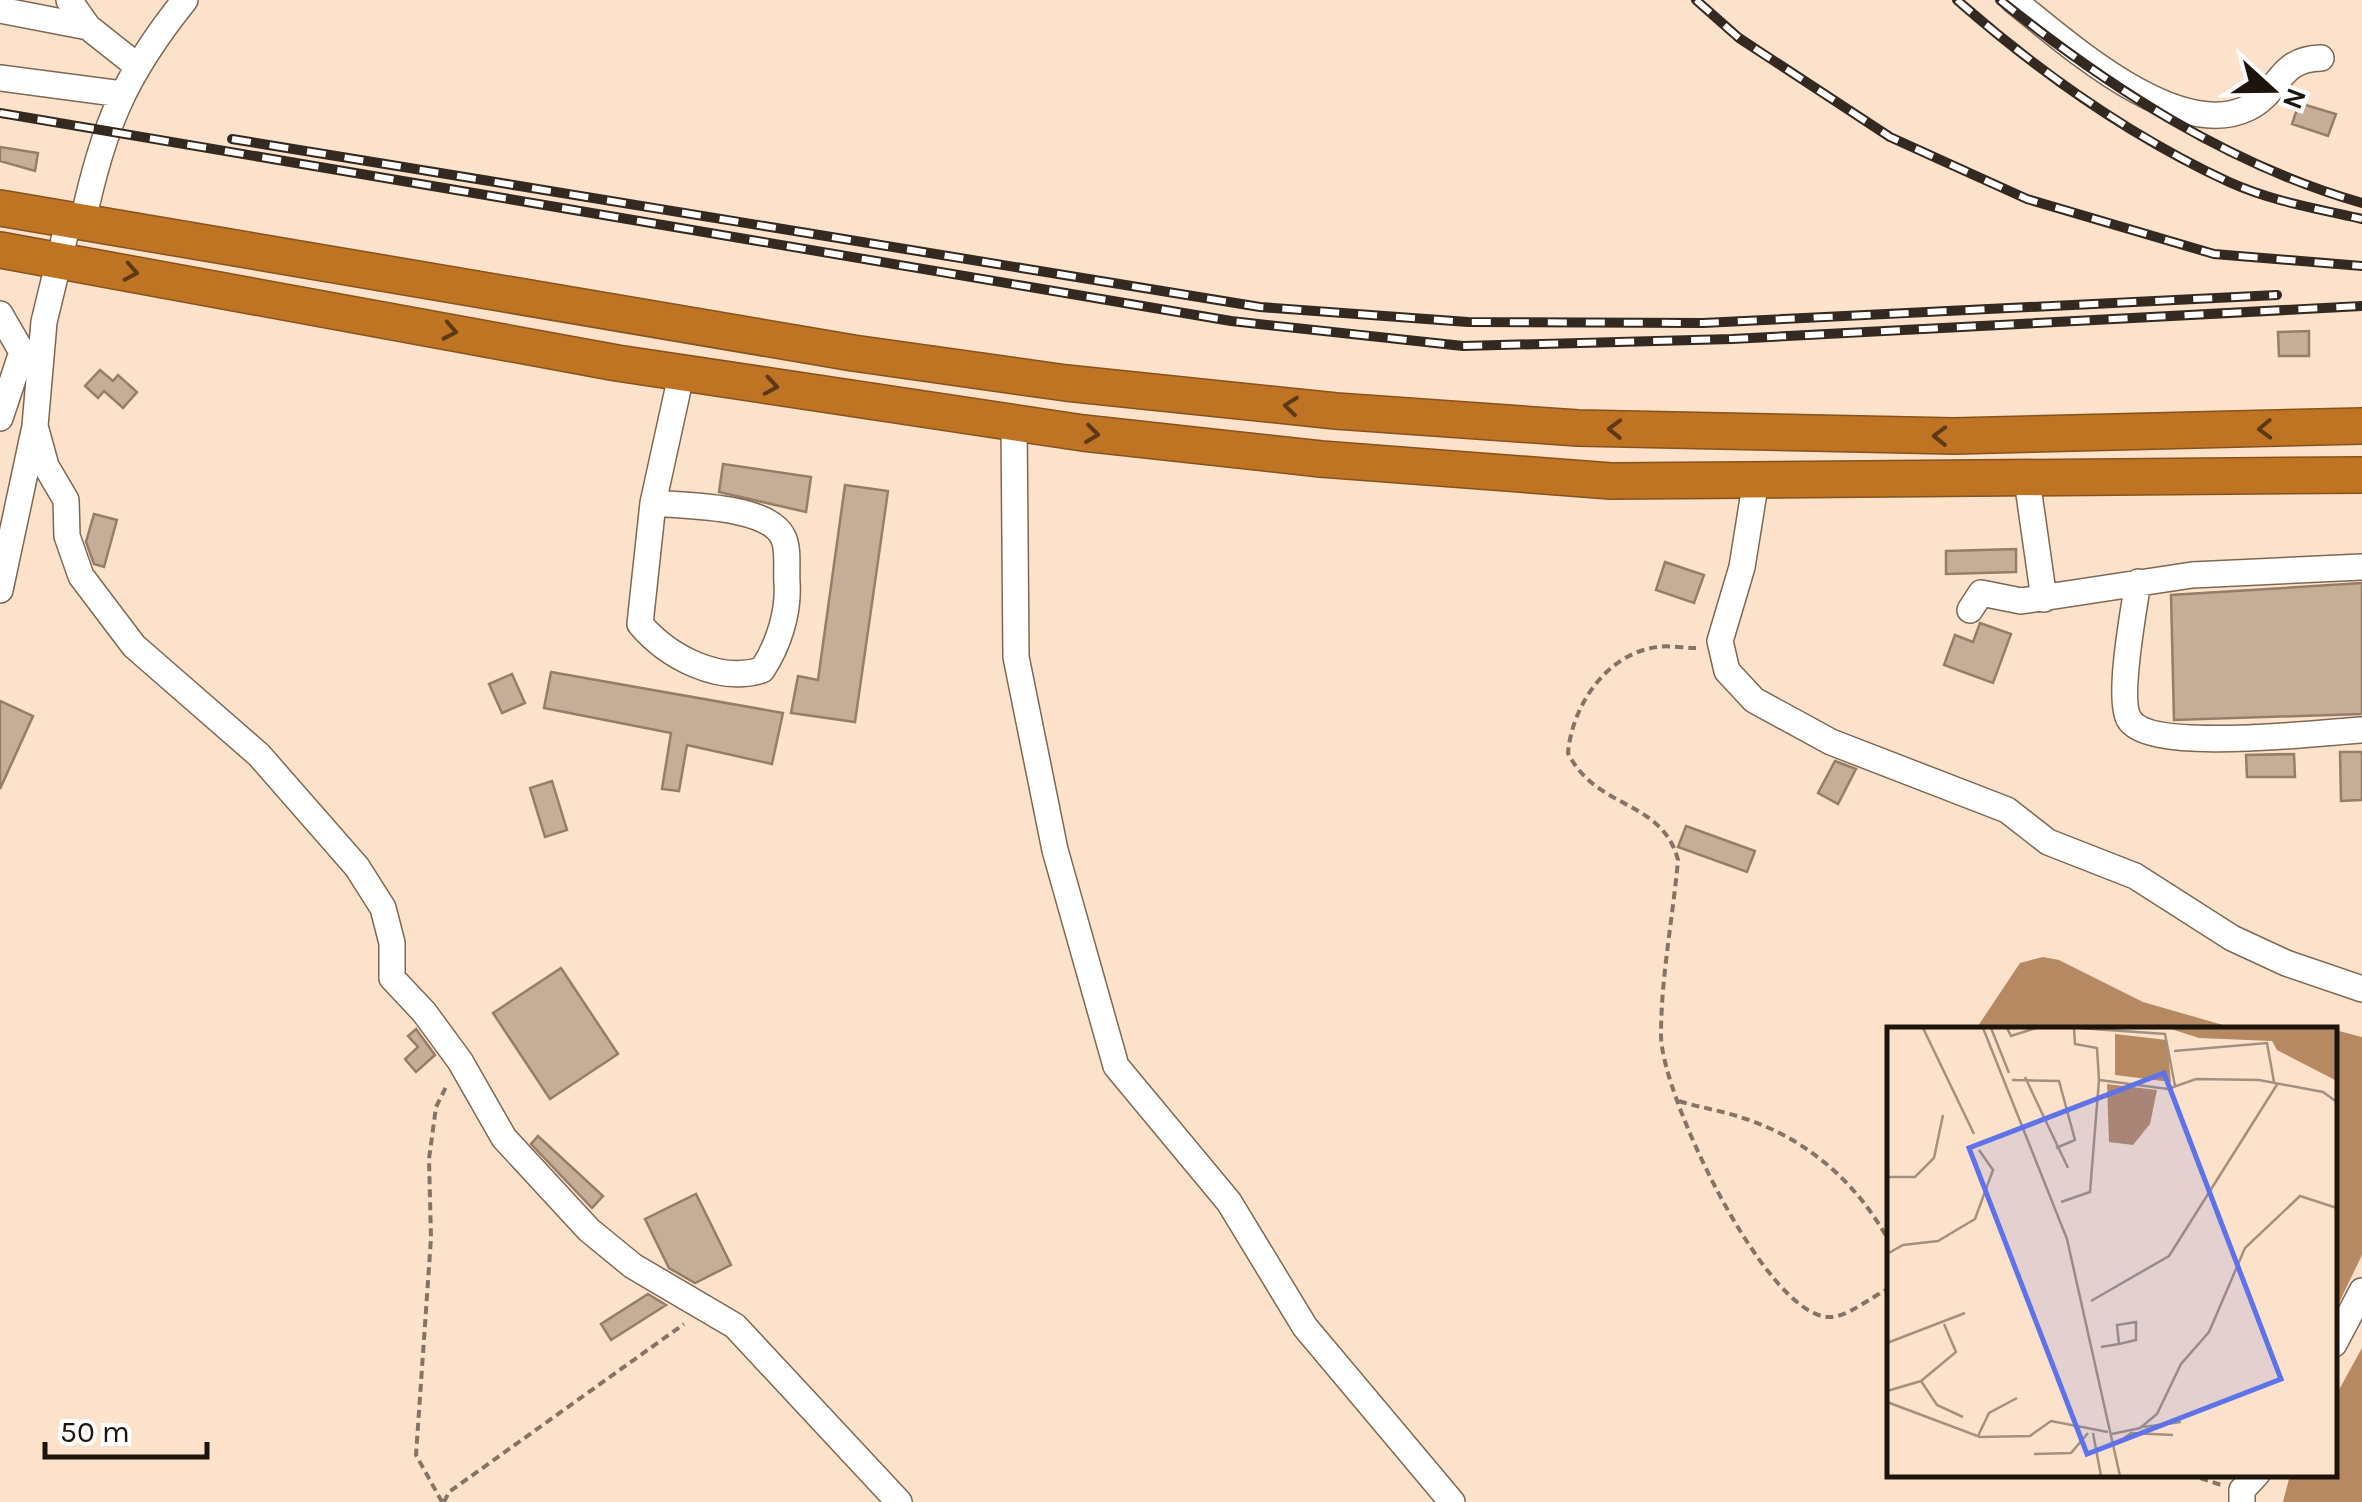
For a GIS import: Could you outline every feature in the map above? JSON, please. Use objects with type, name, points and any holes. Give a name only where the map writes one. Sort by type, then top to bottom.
[{"type":"highway","points":[[0,208],[852,352],[1066,383],[1336,411],[1578,428],[1954,436],[2362,426]]},
{"type":"highway","points":[[0,250],[617,364],[1014,423],[1217,448],[1612,481],[2362,475]]},
{"type":"street","points":[[69,0],[88,27],[136,66]]},
{"type":"street","points":[[0,590],[35,426],[44,322],[59,260],[122,94],[136,66],[185,0]]},
{"type":"street","points":[[2013,0],[2086,57],[2155,100],[2204,116],[2236,114],[2260,102],[2284,70],[2304,58],[2321,58]]},
{"type":"street","points":[[0,10],[88,27]]},
{"type":"street","points":[[0,78],[122,94]]},
{"type":"street","points":[[0,314],[22,352],[0,418]]},
{"type":"street","points":[[653,503],[747,513],[770,523],[784,538],[788,593],[776,650],[762,670],[728,672],[687,662],[653,640],[640,624],[653,503],[682,371]]},
{"type":"street","points":[[1014,423],[1016,658],[1055,850],[1116,1066],[1229,1202],[1305,1328],[1452,1502]]},
{"type":"street","points":[[35,426],[46,466],[66,500],[66,536],[82,576],[134,646],[259,755],[356,868],[384,908],[392,944],[392,978],[460,1061],[504,1138],[588,1230],[633,1266],[735,1326],[898,1502]]},
{"type":"street","points":[[1756,480],[1742,567],[1720,640],[1732,679],[1754,700],[1831,742],[2008,810],[2048,842],[2135,876],[2232,938],[2286,963],[2362,989]]},
{"type":"street","points":[[2027,480],[2044,599]]},
{"type":"street","points":[[1970,610],[1981,593],[2020,601],[2138,582],[2362,567]]},
{"type":"street","points":[[2138,582],[2124,699],[2129,719],[2139,729],[2180,739],[2362,730]]},
{"type":"street","points":[[2337,1338],[2362,1291]]},
{"type":"path","points":[[1720,640],[1694,648],[1658,646],[1635,654],[1589,691],[1576,711],[1568,753],[1580,774],[1672,837],[1678,860],[1661,1038],[1678,1101],[1740,1235],[1790,1295],[1822,1316],[1834,1317],[1887,1290]]},
{"type":"path","points":[[460,1061],[436,1107],[429,1159],[431,1238],[416,1455],[443,1502],[449,1492],[704,1310]]},
{"type":"path","points":[[1678,1101],[1746,1118],[1811,1152],[1857,1192],[1887,1238]]},
{"type":"path","points":[[2200,1477],[2247,1489]]},
{"type":"shaded area","points":[[2043,957],[2059,960],[2143,1002],[2230,1027],[1977,1027],[2020,963]]},
{"type":"shaded area","points":[[2337,1031],[2362,1037],[2362,1255],[2337,1307]]},
{"type":"shaded area","points":[[2362,1348],[2362,1502],[2283,1502],[2289,1477],[2337,1477],[2337,1393]]},
{"type":"building","points":[[2299,103],[2336,114],[2328,136],[2292,124]]},
{"type":"building","points":[[0,147],[38,153],[35,171],[0,161]]},
{"type":"building","points":[[2309,331],[2309,356],[2279,356],[2278,332]]},
{"type":"building","points":[[100,370],[113,381],[118,375],[137,392],[123,408],[104,391],[98,398],[85,386]]},
{"type":"building","points":[[723,464],[811,477],[806,512],[719,492]]},
{"type":"building","points":[[845,485],[888,491],[855,722],[791,713],[798,676],[818,680]]},
{"type":"building","points":[[94,514],[117,520],[104,567],[94,564],[86,542]]},
{"type":"building","points":[[2016,549],[2016,572],[1946,574],[1946,551]]},
{"type":"building","points":[[1665,562],[1704,575],[1694,603],[1656,590]]},
{"type":"building","points":[[2362,583],[2362,714],[2174,720],[2171,595]]},
{"type":"building","points":[[1980,623],[2011,634],[1993,683],[1944,665],[1955,635],[1973,642]]},
{"type":"building","points":[[551,672],[783,713],[772,764],[687,745],[679,791],[662,789],[671,733],[544,708]]},
{"type":"building","points":[[512,674],[525,703],[502,713],[489,684]]},
{"type":"building","points":[[0,701],[33,716],[0,789]]},
{"type":"building","points":[[2340,752],[2362,752],[2362,800],[2341,801]]},
{"type":"building","points":[[2294,754],[2295,777],[2247,777],[2246,755]]},
{"type":"building","points":[[1835,761],[1856,769],[1838,804],[1818,793]]},
{"type":"building","points":[[552,781],[567,830],[545,837],[530,788]]},
{"type":"building","points":[[1686,826],[1755,851],[1747,872],[1678,847]]},
{"type":"building","points":[[561,968],[618,1054],[550,1099],[493,1013]]},
{"type":"building","points":[[416,1029],[435,1055],[416,1072],[405,1059],[418,1047],[408,1036]]},
{"type":"building","points":[[538,1136],[603,1196],[592,1208],[531,1144]]},
{"type":"building","points":[[696,1194],[731,1265],[695,1283],[669,1268],[645,1219]]},
{"type":"building","points":[[648,1294],[666,1305],[611,1340],[601,1324]]},
{"type":"railway","points":[[1696,0],[1739,38],[1890,137],[2027,199],[2214,254],[2362,266]]},
{"type":"railway","points":[[1957,0],[2087,101],[2157,145],[2261,194],[2362,219]]},
{"type":"railway","points":[[2000,0],[2083,63],[2171,120],[2264,167],[2362,203]]},
{"type":"railway","points":[[0,113],[1231,321],[1463,346],[1732,339],[2362,306]]},
{"type":"railway","points":[[232,139],[1260,307],[1468,322],[1703,323],[2277,295]]}]
